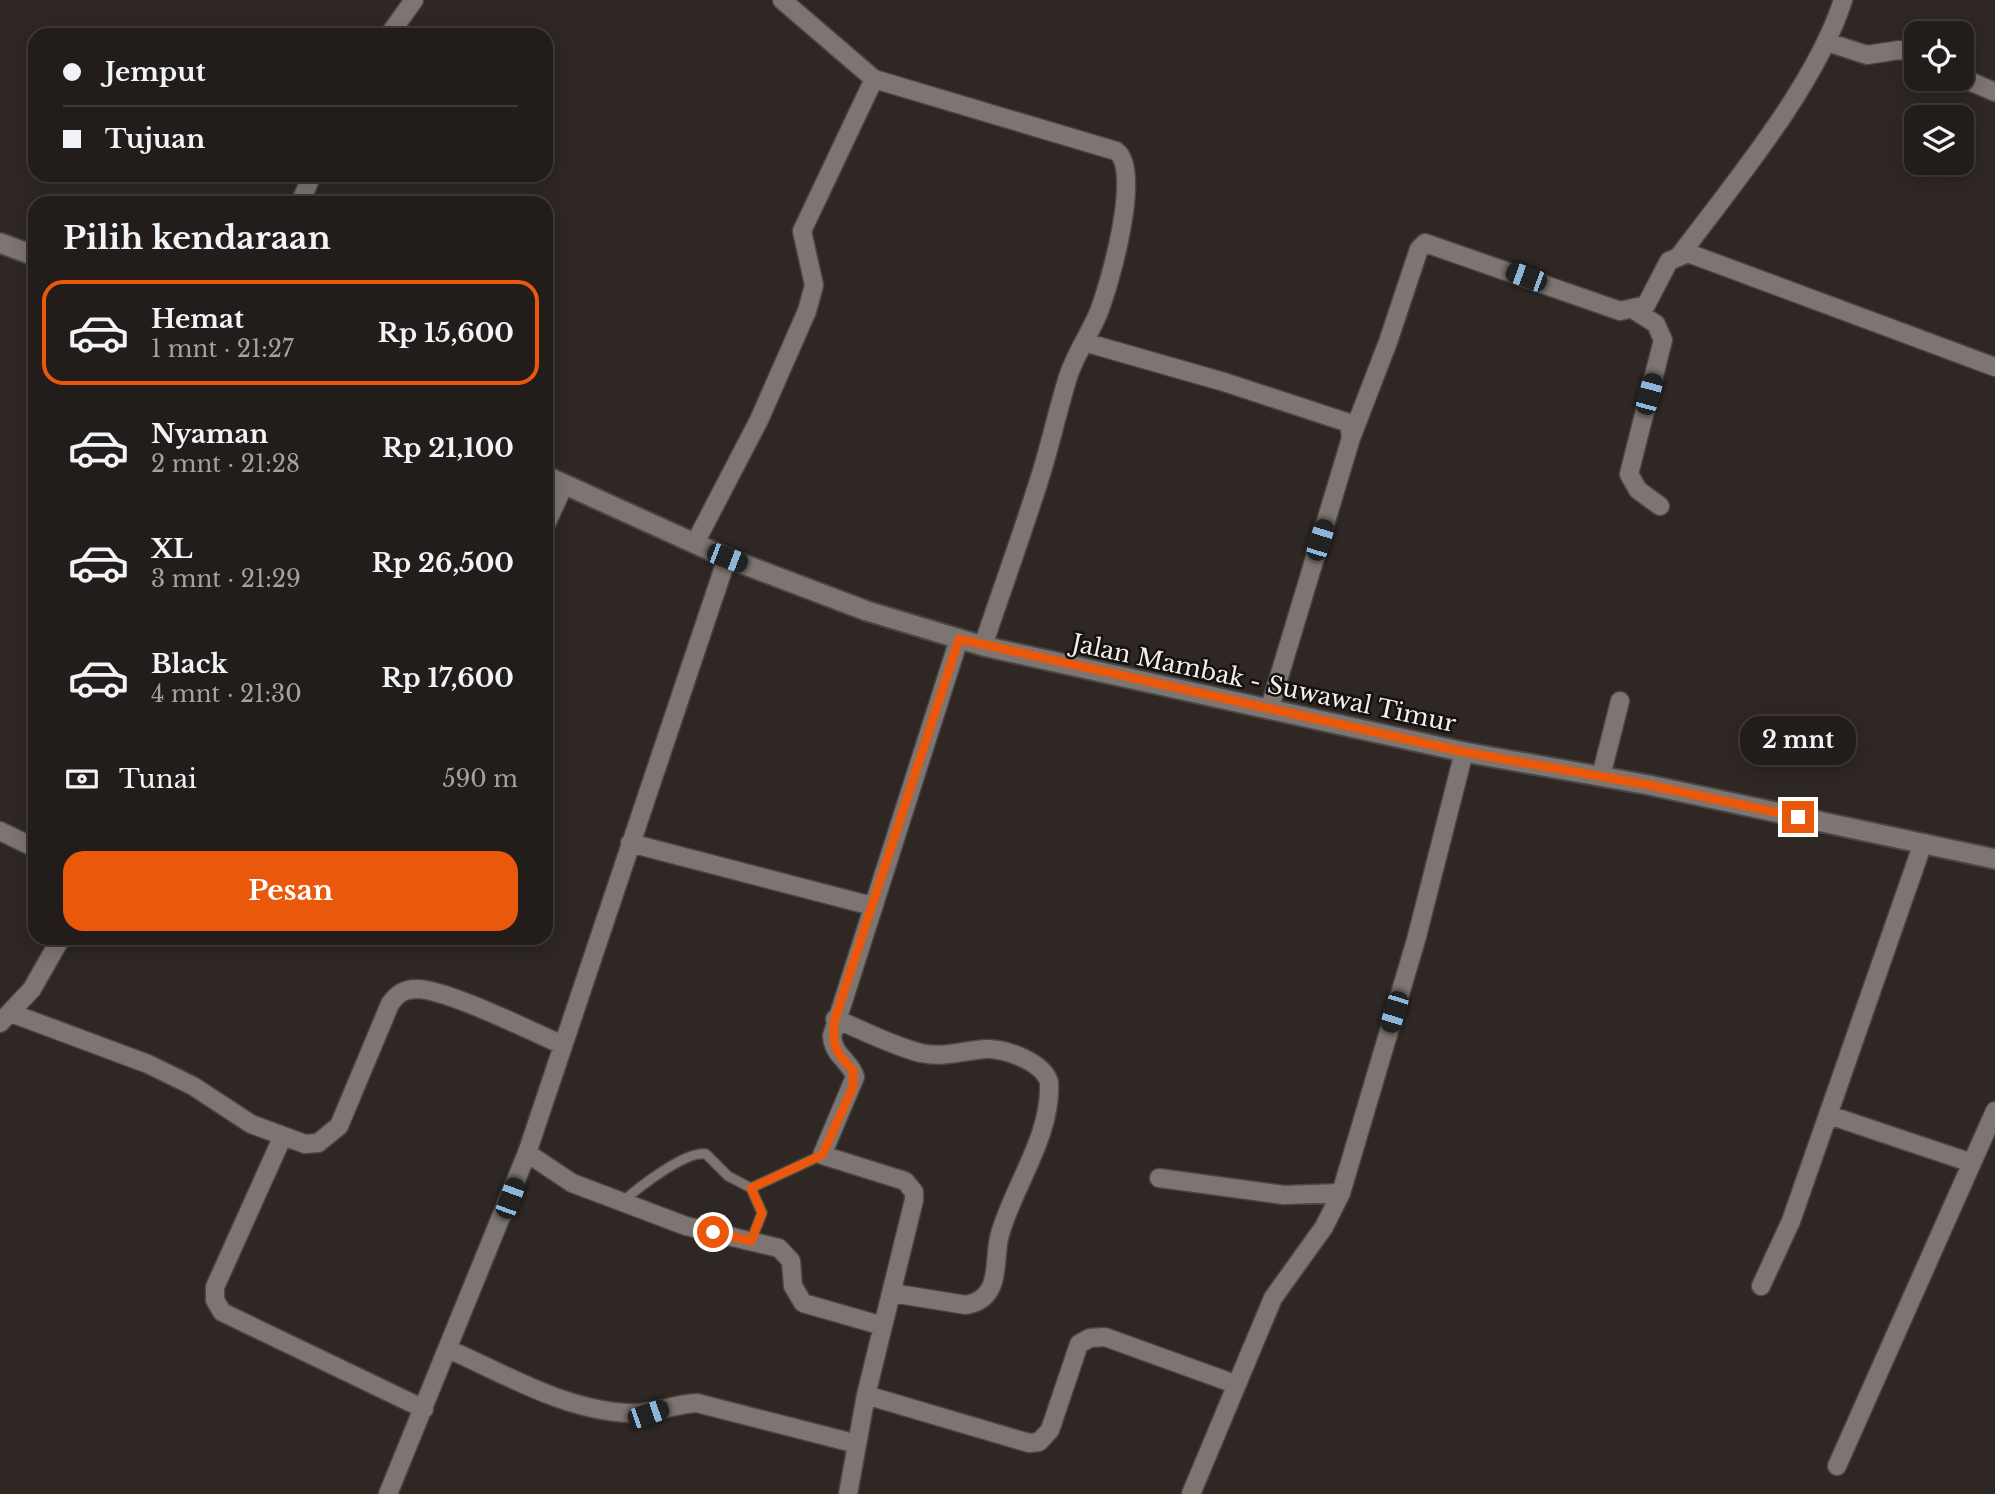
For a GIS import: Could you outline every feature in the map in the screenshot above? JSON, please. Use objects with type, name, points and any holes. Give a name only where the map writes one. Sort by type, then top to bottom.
[{"type":"street","points":[[394,28],[414,0]]},
{"type":"street","points":[[782,0],[874,79],[1120,154],[1125,163],[1127,183],[1123,215],[1108,282],[1072,367],[1041,474],[983,646]]},
{"type":"street","points":[[1680,255],[1757,149],[1827,42],[1843,0]]},
{"type":"street","points":[[1827,42],[1867,55],[1904,51]]},
{"type":"street","points":[[695,543],[759,419],[807,311],[814,285],[802,230],[874,79]]},
{"type":"street","points":[[1974,83],[1995,92]]},
{"type":"street","points":[[0,243],[28,253]]},
{"type":"street","points":[[1270,708],[1351,438],[1422,244],[1432,243],[1620,311],[1634,310],[1646,305],[1669,261],[1688,253],[1995,367]]},
{"type":"street","points":[[1634,310],[1656,324],[1663,340],[1629,474],[1639,490],[1660,506]]},
{"type":"street","points":[[1084,342],[1346,420],[1351,438]]},
{"type":"street","name":"Jalan Mambak - Suwawal Timur","points":[[553,479],[727,558],[867,611],[983,646],[1464,752],[1601,776],[1995,859]]},
{"type":"street","points":[[553,510],[565,485]]},
{"type":"street","points":[[388,1494],[527,1153],[727,558]]},
{"type":"street","points":[[848,1494],[866,1395],[914,1200],[911,1187],[905,1181],[822,1155],[855,1077],[853,1070],[841,1059],[832,1044],[835,1019],[959,639]]},
{"type":"street","points":[[1601,776],[1620,701]]},
{"type":"street","points":[[1191,1494],[1273,1298],[1324,1227],[1341,1194],[1412,951],[1464,752]]},
{"type":"street","points":[[0,831],[28,845]]},
{"type":"street","points":[[630,843],[872,906]]},
{"type":"street","points":[[1761,1286],[1791,1222],[1923,843]]},
{"type":"street","points":[[57,945],[32,989],[6,1018],[149,1064],[193,1086],[251,1124],[282,1138],[304,1144],[318,1143],[339,1126],[390,1004],[396,995],[406,990],[440,994],[563,1045]]},
{"type":"street","points":[[835,1019],[919,1053],[955,1055],[986,1049],[1007,1053],[1038,1067],[1049,1082],[1045,1121],[1009,1207],[999,1237],[992,1285],[986,1294],[974,1304],[966,1305],[892,1293]]},
{"type":"street","points":[[1837,1466],[1995,1111]]},
{"type":"street","points":[[1829,1115],[1972,1163]]},
{"type":"street","points":[[282,1138],[215,1287],[215,1300],[222,1312],[424,1409]]},
{"type":"street","points":[[527,1153],[572,1183],[622,1202],[686,1226],[779,1248],[787,1255],[793,1286],[803,1303],[883,1326]]},
{"type":"street","points":[[1159,1178],[1284,1195],[1341,1194]]},
{"type":"street","points":[[866,1395],[1029,1443],[1039,1442],[1050,1430],[1079,1344],[1090,1338],[1105,1337],[1235,1384]]},
{"type":"street","points":[[449,1349],[571,1403],[607,1411],[648,1414],[676,1404],[697,1403],[857,1444]]},
{"type":"lane","points":[[622,1202],[639,1186],[692,1154],[706,1154],[728,1176],[751,1188],[762,1213],[751,1241]]},
{"type":"lane","points":[[751,1188],[822,1155]]},
{"type":"route","points":[[713,1232],[751,1241],[762,1213],[761,1205],[751,1188],[778,1173],[822,1155],[853,1087],[853,1070],[841,1059],[832,1044],[835,1019],[959,639],[1464,752],[1649,785],[1798,817]]}]
